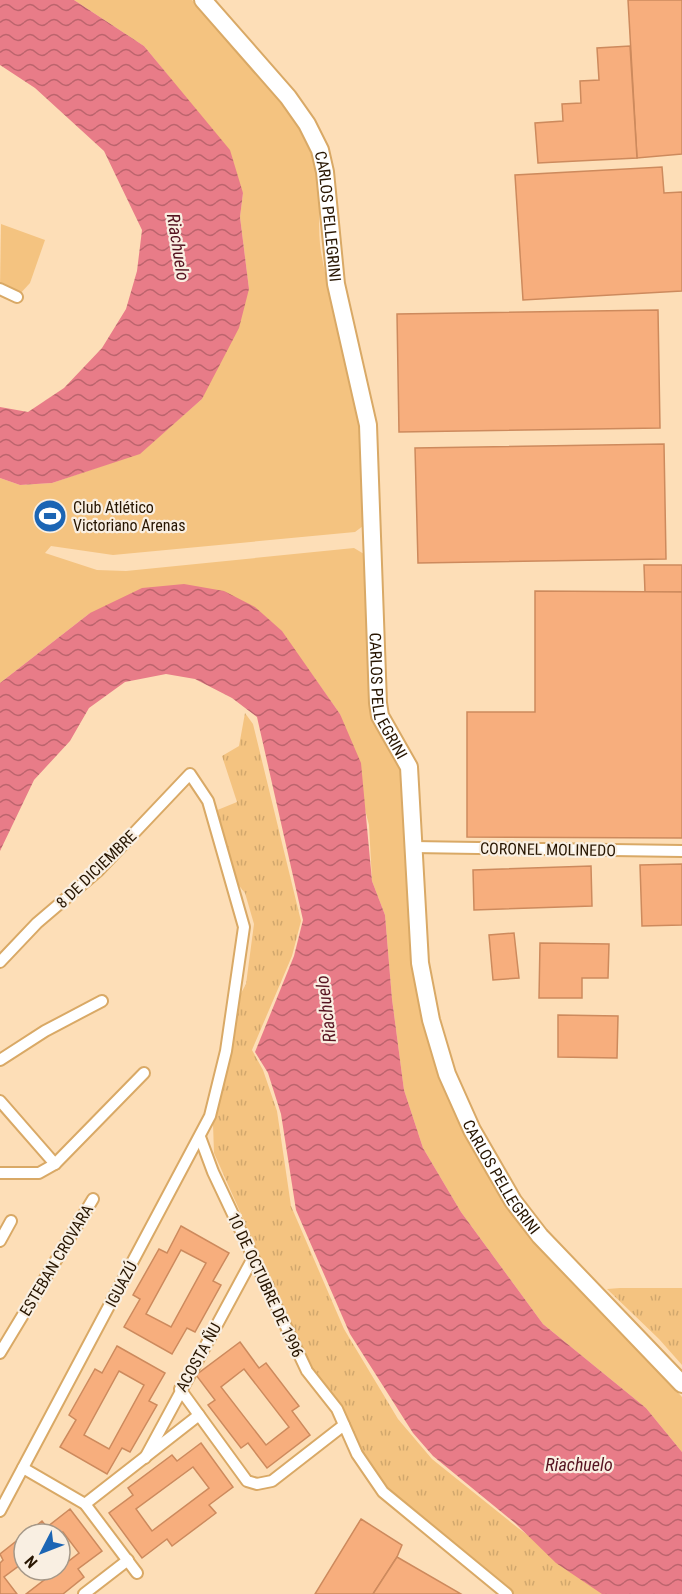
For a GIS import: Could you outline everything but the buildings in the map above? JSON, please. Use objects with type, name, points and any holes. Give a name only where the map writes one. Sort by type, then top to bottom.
[{"type":"street","name":"CARLOS PELLEGRINI","points":[[203,0],[288,97],[307,124],[320,150],[325,172],[336,284],[368,425],[378,703],[380,716],[409,767],[420,963],[431,1020],[447,1074],[472,1130],[513,1200],[540,1236],[682,1384]]},
{"type":"street","points":[[0,289],[17,297]]},
{"type":"street","name":"8 DE DICIEMBRE","points":[[0,962],[37,923],[98,871],[190,774]]},
{"type":"street","name":"IGUAZÚ","points":[[0,1511],[210,1116],[226,1051],[244,927],[208,801],[190,774]]},
{"type":"street","name":"CORONEL MOLINEDO","points":[[413,847],[682,851]]},
{"type":"street","points":[[0,1060],[45,1030],[102,1001]]},
{"type":"street","points":[[0,1173],[39,1173],[55,1164],[144,1073]]},
{"type":"street","points":[[0,1101],[55,1164]]},
{"type":"street","name":"10 DE OCTUBRE DE 1996","points":[[200,1137],[253,1258],[307,1371],[337,1409],[357,1455],[383,1492],[507,1594]]},
{"type":"street","name":"ESTEBAN CROVARA","points":[[0,1353],[93,1199]]},
{"type":"street","points":[[0,1241],[11,1221]]},
{"type":"street","name":"ACOSTA ÑU","points":[[145,1458],[180,1389],[253,1258]]},
{"type":"street","points":[[180,1389],[247,1482],[257,1484],[272,1481],[344,1425]]},
{"type":"street","name":"ACOSTA ÑU","points":[[85,1504],[199,1415]]},
{"type":"street","points":[[23,1468],[85,1504],[137,1573]]},
{"type":"street","points":[[84,1594],[128,1560]]},
{"type":"green space","points":[[74,0],[192,0],[275,91],[302,131],[316,165],[321,252],[363,440],[367,523],[355,532],[113,555],[51,546],[45,553],[97,570],[126,571],[354,548],[369,557],[372,687],[402,760],[426,1021],[500,1191],[682,1397],[682,1452],[646,1408],[543,1324],[461,1212],[423,1148],[404,1090],[392,999],[385,915],[372,881],[369,825],[340,714],[311,673],[90,613],[0,683],[0,478],[20,485],[52,483],[140,453],[202,399],[249,289],[240,217],[243,193],[167,74],[144,46]]},
{"type":"green space","points":[[1,224],[45,240],[30,283],[17,297],[0,289]]},
{"type":"green space","points":[[245,713],[253,724],[301,921],[292,956],[252,1050],[263,1070],[277,1111],[291,1206],[344,1329],[398,1419],[432,1459],[518,1528],[609,1594],[514,1594],[394,1494],[375,1474],[307,1363],[214,1153],[213,1124],[239,997],[246,984],[254,924],[245,893],[236,882],[215,811],[237,802],[222,756],[239,746]]},
{"type":"green space","points":[[682,1288],[682,1365],[659,1339],[607,1289]]},
{"type":"water","name":"Riachuelo","points":[[0,0],[74,0],[144,46],[230,150],[243,193],[240,217],[249,289],[239,328],[202,399],[140,454],[52,483],[20,485],[0,478],[0,407],[28,412],[64,388],[102,348],[126,309],[137,271],[142,230],[104,151],[35,88],[0,65]]},
{"type":"water","name":"Riachuelo","points":[[184,584],[224,591],[255,607],[282,631],[340,714],[361,763],[372,881],[385,915],[392,999],[404,1090],[423,1148],[461,1212],[543,1324],[646,1408],[682,1452],[682,1594],[602,1594],[556,1563],[515,1523],[433,1456],[413,1433],[350,1334],[296,1210],[281,1114],[268,1073],[255,1052],[294,956],[303,920],[257,717],[232,698],[195,679],[166,674],[125,682],[89,708],[70,741],[34,780],[0,851],[0,683],[90,613],[142,588]]},
{"type":"place","name":"Club Atlético Victoriano Arenas","points":[[50,516]]}]
